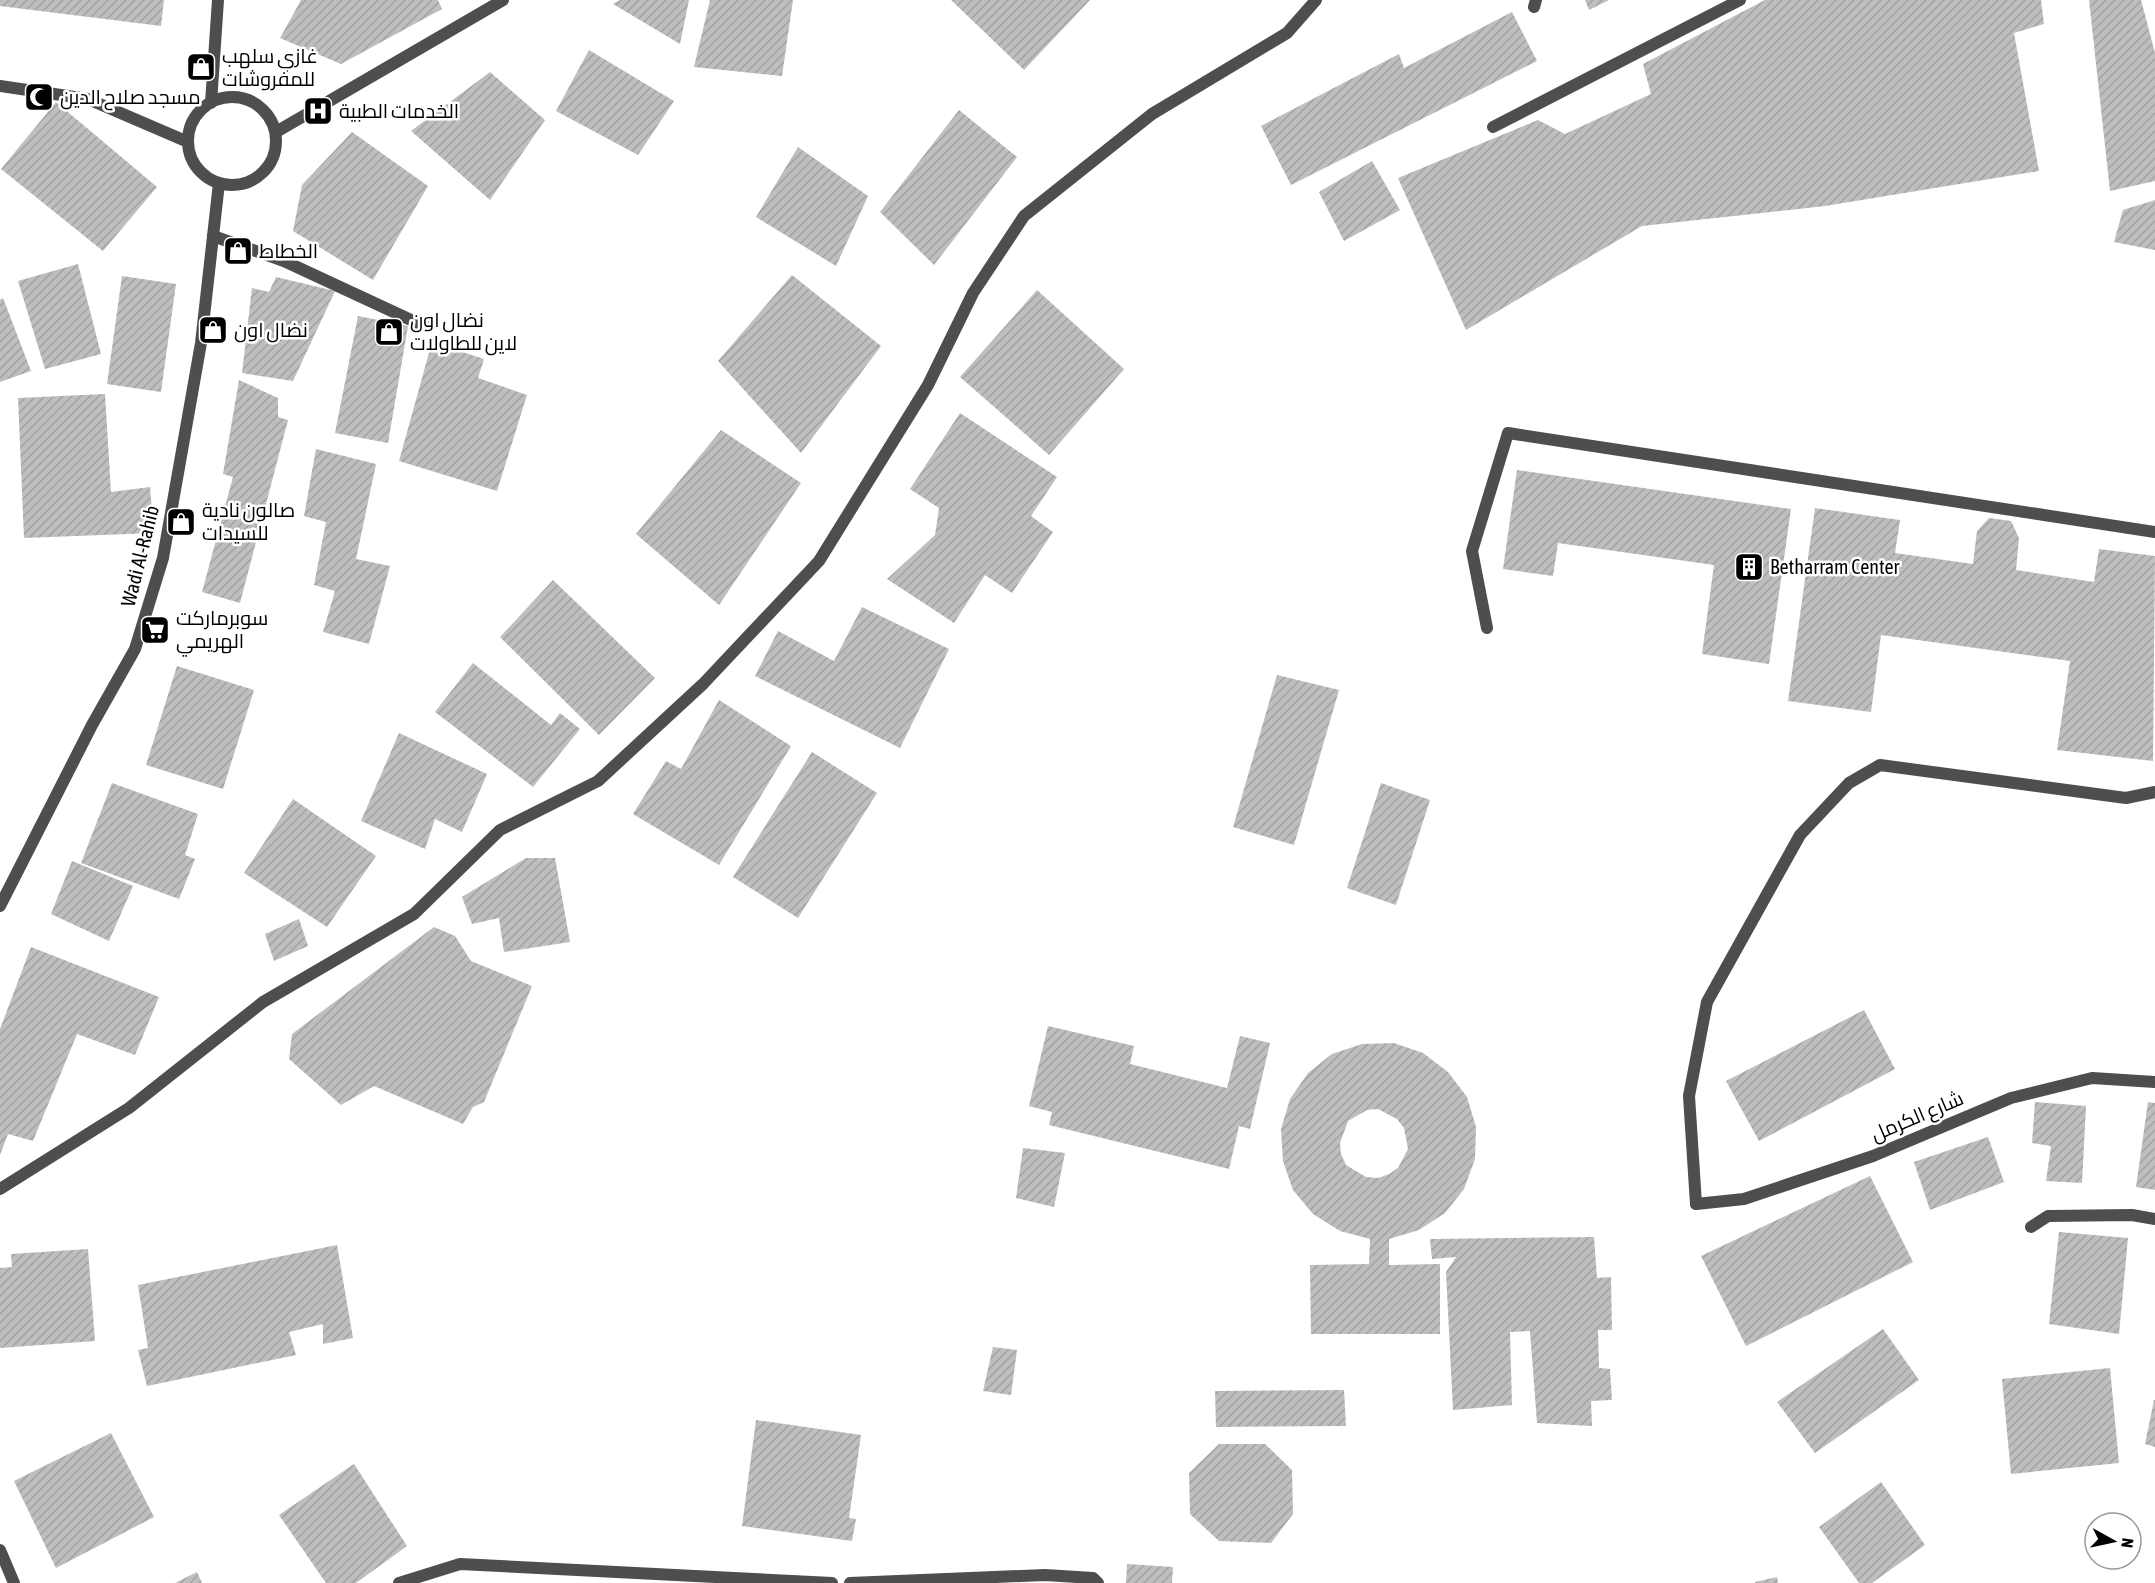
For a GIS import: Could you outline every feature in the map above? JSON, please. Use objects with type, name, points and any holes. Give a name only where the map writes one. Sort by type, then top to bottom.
[{"type":"street","points":[[211,103],[218,0]]},
{"type":"street","points":[[276,132],[503,0]]},
{"type":"street","points":[[0,1189],[129,1108],[263,1002],[414,914],[500,830],[598,781],[703,684],[819,561],[928,385],[973,293],[1024,216],[1152,114],[1287,33],[1316,0]]},
{"type":"street","points":[[1493,127],[1740,0]]},
{"type":"street","points":[[0,86],[88,99],[188,142]]},
{"type":"street","points":[[233,97],[248,100],[261,108],[276,132],[277,143],[273,158],[262,174],[249,182],[233,185],[219,183],[199,170],[191,156],[188,142],[191,126],[199,112],[211,103],[233,97]]},
{"type":"street","name":"Wadi Al-Rahib","points":[[0,906],[92,725],[135,649],[163,558],[201,343],[219,183]]},
{"type":"street","points":[[213,236],[284,261],[426,327]]},
{"type":"street","points":[[1487,628],[1472,551],[1508,433],[2155,532]]},
{"type":"street","name":"شارع الكرمل","points":[[2155,792],[2126,798],[1880,765],[1849,783],[1800,835],[1707,1002],[1689,1096],[1696,1204],[1744,1199],[1873,1156],[2010,1098],[2092,1078],[2155,1082]]},
{"type":"street","points":[[2031,1227],[2048,1216],[2132,1215],[2155,1219]]},
{"type":"street","points":[[0,1550],[14,1583]]},
{"type":"street","points":[[399,1583],[460,1564],[832,1583]]},
{"type":"street","points":[[850,1583],[1044,1575],[1094,1578],[1098,1583]]},
{"type":"building","points":[[0,0],[164,0],[161,26],[0,6]]},
{"type":"building","points":[[301,0],[438,0],[442,9],[341,64],[280,38]]},
{"type":"building","points":[[620,0],[689,0],[680,44],[613,4]]},
{"type":"building","points":[[710,0],[793,0],[782,76],[694,67]]},
{"type":"building","points":[[951,0],[1090,0],[1024,70]]},
{"type":"building","points":[[1585,0],[1609,0],[1589,10]]},
{"type":"building","points":[[1765,0],[2041,0],[2044,24],[2014,33],[2039,171],[1825,206],[1642,226],[1466,330],[1398,178],[1538,120],[1565,134],[1651,94],[1643,64]]},
{"type":"building","points":[[2089,0],[2141,0],[2155,53],[2155,181],[2110,191]]},
{"type":"building","points":[[1512,12],[1537,61],[1291,185],[1261,126],[1399,54],[1404,68]]},
{"type":"building","points":[[589,50],[674,101],[638,155],[556,111]]},
{"type":"building","points":[[490,72],[545,120],[490,200],[411,131]]},
{"type":"building","points":[[56,102],[157,187],[103,251],[1,169]]},
{"type":"building","points":[[959,110],[1017,157],[934,265],[880,212]]},
{"type":"building","points":[[352,132],[428,186],[373,280],[293,231],[302,185]]},
{"type":"building","points":[[798,147],[868,196],[836,266],[756,217]]},
{"type":"building","points":[[1372,161],[1400,210],[1344,241],[1319,192]]},
{"type":"building","points":[[2155,200],[2155,250],[2114,242],[2123,210]]},
{"type":"building","points":[[78,264],[101,354],[45,369],[18,281]]},
{"type":"building","points":[[792,275],[881,346],[801,453],[718,361]]},
{"type":"building","points":[[122,276],[176,284],[161,392],[107,384]]},
{"type":"building","points":[[276,277],[335,291],[293,381],[242,373],[252,288],[269,292]]},
{"type":"building","points":[[1037,290],[1124,369],[1049,455],[960,377]]},
{"type":"building","points":[[3,298],[31,371],[0,382],[0,300]]},
{"type":"building","points":[[358,316],[408,326],[388,443],[335,433]]},
{"type":"building","points":[[432,342],[484,359],[478,378],[527,395],[497,491],[399,461]]},
{"type":"building","points":[[239,380],[278,398],[278,417],[288,420],[240,603],[202,592],[233,477],[223,474]]},
{"type":"building","points":[[105,394],[111,492],[150,487],[154,533],[24,538],[18,398]]},
{"type":"building","points":[[960,413],[1057,477],[1031,516],[1053,532],[1012,593],[985,575],[954,623],[887,579],[935,535],[939,508],[910,489]]},
{"type":"building","points":[[721,430],[801,483],[719,605],[636,534]]},
{"type":"building","points":[[316,449],[376,464],[356,559],[390,566],[369,644],[323,632],[335,591],[314,585],[326,522],[304,516]]},
{"type":"building","name":"Betharram Center","points":[[1517,470],[1791,509],[1769,664],[1702,654],[1714,565],[1558,543],[1553,576],[1503,569]]},
{"type":"building","points":[[1815,508],[1900,520],[1895,553],[1973,564],[1977,531],[1989,518],[2011,521],[2019,538],[2016,570],[2094,582],[2099,549],[2155,556],[2153,761],[2057,750],[2070,661],[1881,635],[1871,712],[1788,701]]},
{"type":"building","points":[[553,580],[655,678],[599,735],[500,637]]},
{"type":"building","points":[[862,607],[949,649],[900,748],[755,676],[778,631],[834,661]]},
{"type":"building","points":[[473,663],[551,725],[560,713],[580,729],[533,787],[435,712]]},
{"type":"building","points":[[177,666],[254,690],[223,789],[146,765]]},
{"type":"building","points":[[1277,675],[1339,690],[1294,845],[1233,827]]},
{"type":"building","points":[[719,700],[791,746],[719,865],[633,814],[666,761],[681,769]]},
{"type":"building","points":[[399,733],[487,774],[462,832],[435,819],[425,849],[361,821]]},
{"type":"building","points":[[812,752],[877,793],[798,918],[733,877]]},
{"type":"building","points":[[112,783],[198,814],[185,855],[195,859],[179,899],[81,863]]},
{"type":"building","points":[[1381,783],[1430,800],[1396,905],[1347,888]]},
{"type":"building","points":[[293,799],[376,856],[327,927],[244,873]]},
{"type":"building","points":[[526,858],[555,858],[570,942],[504,952],[499,918],[472,924],[462,897]]},
{"type":"building","points":[[72,861],[133,886],[109,941],[51,914]]},
{"type":"building","points":[[299,919],[308,946],[274,961],[265,934]]},
{"type":"building","points":[[434,927],[455,936],[471,961],[532,986],[484,1102],[473,1107],[463,1124],[374,1086],[341,1105],[289,1059],[292,1034]]},
{"type":"building","points":[[31,947],[159,997],[135,1055],[77,1034],[33,1141],[8,1134],[0,1155],[0,1029]]},
{"type":"building","points":[[1864,1010],[1895,1069],[1759,1141],[1726,1081]]},
{"type":"building","points":[[1048,1026],[1134,1046],[1130,1064],[1227,1088],[1240,1036],[1270,1043],[1250,1129],[1239,1126],[1229,1169],[1049,1125],[1052,1112],[1029,1106]]},
{"type":"building","points":[[1394,1043],[1423,1053],[1448,1072],[1467,1097],[1476,1127],[1475,1159],[1464,1189],[1445,1213],[1419,1230],[1389,1239],[1389,1265],[1440,1264],[1440,1334],[1311,1334],[1310,1265],[1369,1264],[1370,1239],[1340,1231],[1313,1214],[1293,1190],[1283,1161],[1281,1129],[1290,1099],[1308,1073],[1332,1054],[1362,1044]],"holes":[[[1378,1109],[1397,1119],[1404,1128],[1408,1149],[1398,1168],[1378,1178],[1366,1177],[1346,1165],[1341,1154],[1340,1143],[1348,1121],[1367,1110]]]},
{"type":"building","points":[[2035,1102],[2086,1106],[2082,1183],[2046,1181],[2051,1146],[2032,1143]]},
{"type":"building","points":[[2148,1102],[2155,1103],[2155,1190],[2136,1187]]},
{"type":"building","points":[[1988,1137],[2004,1182],[1930,1210],[1914,1162]]},
{"type":"building","points":[[1023,1148],[1065,1153],[1054,1207],[1016,1198]]},
{"type":"building","points":[[1870,1176],[1913,1262],[1746,1346],[1701,1256]]},
{"type":"building","points":[[2059,1232],[2128,1238],[2119,1334],[2049,1324]]},
{"type":"building","points":[[1594,1237],[1597,1278],[1611,1277],[1612,1330],[1598,1330],[1599,1368],[1610,1369],[1612,1400],[1591,1401],[1592,1426],[1537,1423],[1530,1331],[1510,1332],[1512,1405],[1453,1410],[1446,1272],[1456,1257],[1432,1259],[1430,1239]]},
{"type":"building","points":[[337,1245],[353,1338],[323,1344],[323,1324],[289,1332],[296,1355],[147,1386],[138,1350],[148,1348],[138,1285]]},
{"type":"building","points":[[88,1249],[95,1341],[0,1348],[0,1268],[12,1267],[11,1254]]},
{"type":"building","points":[[1883,1329],[1919,1380],[1815,1453],[1777,1402]]},
{"type":"building","points":[[993,1347],[1017,1350],[1011,1395],[983,1391]]},
{"type":"building","points":[[2110,1368],[2119,1463],[2011,1474],[2002,1379]]},
{"type":"building","points":[[1344,1390],[1346,1426],[1216,1427],[1215,1391]]},
{"type":"building","points":[[2155,1400],[2155,1447],[2145,1444]]},
{"type":"building","points":[[756,1420],[861,1435],[849,1518],[856,1519],[852,1541],[742,1526]]},
{"type":"building","points":[[111,1433],[154,1517],[56,1568],[14,1481]]},
{"type":"building","points":[[1219,1444],[1265,1444],[1292,1470],[1293,1514],[1271,1543],[1219,1541],[1190,1514],[1189,1473]]},
{"type":"building","points":[[354,1464],[407,1546],[356,1583],[326,1583],[279,1515]]},
{"type":"building","points":[[1881,1482],[1925,1545],[1872,1583],[1859,1583],[1819,1527]]},
{"type":"building","points":[[1127,1564],[1173,1567],[1172,1583],[1126,1583]]},
{"type":"building","points":[[197,1572],[202,1583],[175,1583]]},
{"type":"building","points":[[1777,1577],[1778,1583],[1755,1583],[1755,1582]]},
{"type":"place","name":"غازي سلهب للمفروشات","points":[[201,67]]},
{"type":"place","name":"مسجد صلاح الدين","points":[[39,97]]},
{"type":"place","name":"الخدمات الطبية","points":[[318,111]]},
{"type":"place","name":"الخطاط","points":[[238,251]]},
{"type":"place","name":"نضال اون","points":[[213,330]]},
{"type":"place","name":"نضال اون لاين للطاولات","points":[[389,332]]},
{"type":"place","name":"صالون نادية للسيدات","points":[[181,522]]},
{"type":"place","name":"Betharram Center","points":[[1749,567]]},
{"type":"place","name":"سوبرماركت الهريمي","points":[[155,630]]}]
